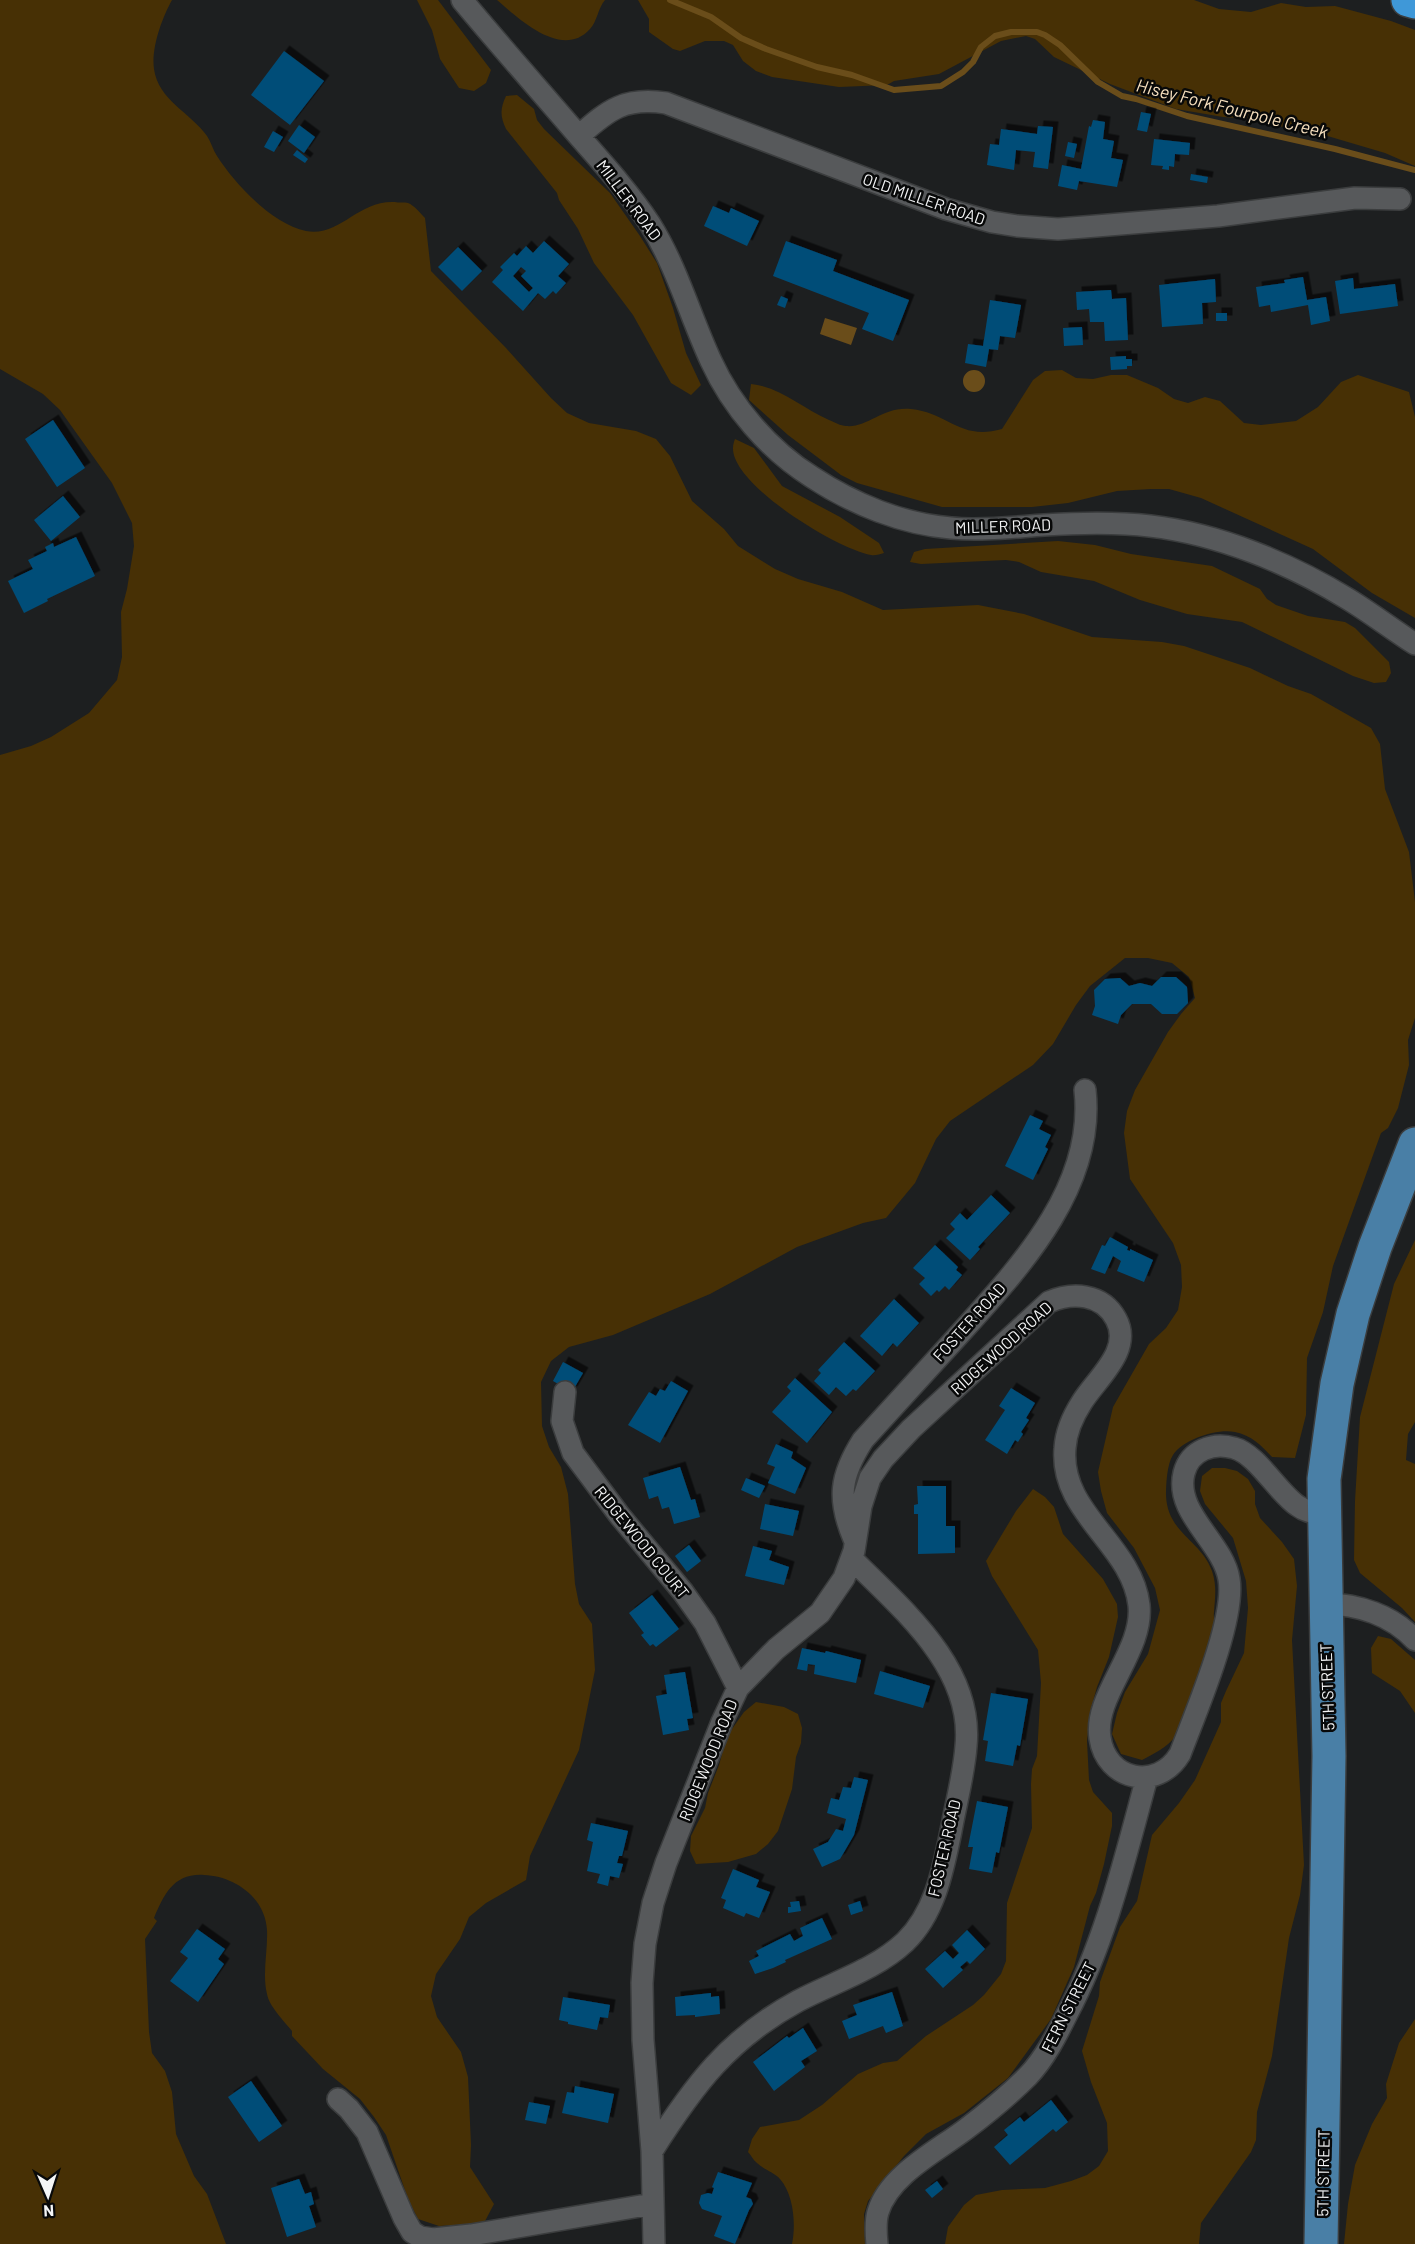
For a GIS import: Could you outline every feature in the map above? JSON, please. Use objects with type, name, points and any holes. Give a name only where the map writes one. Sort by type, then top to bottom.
[{"type":"highway","points":[[1408,0],[1415,2]]},
{"type":"main road","name":"5TH STREET","points":[[1321,2244],[1327,1998],[1329,1756],[1324,1515],[1328,1441],[1344,1351],[1375,1247],[1415,1144]]},
{"type":"street","name":"MILLER ROAD","points":[[462,0],[620,184],[651,225],[670,260],[711,363],[736,404],[771,444],[810,476],[856,501],[904,519],[929,525],[977,529],[1119,524],[1150,526],[1210,538],[1261,556],[1314,580],[1348,599],[1415,644]]},
{"type":"street","name":"OLD MILLER ROAD","points":[[579,136],[609,111],[626,103],[645,100],[666,103],[963,214],[992,222],[1036,228],[1084,227],[1207,217],[1354,198],[1400,199]]},
{"type":"street","name":"FOSTER ROAD","points":[[652,2151],[682,2104],[713,2065],[738,2041],[762,2022],[799,2001],[882,1960],[906,1941],[923,1921],[936,1894],[967,1745],[965,1714],[960,1691],[933,1645],[890,1597],[854,1551],[845,1518],[842,1492],[845,1471],[863,1440],[997,1292],[1034,1246],[1068,1186],[1083,1147],[1086,1128],[1085,1090]]},
{"type":"street","name":"RIDGEWOOD ROAD","points":[[654,2244],[652,2151],[642,1983],[645,1944],[653,1903],[666,1863],[738,1688],[776,1649],[820,1612],[832,1597],[854,1551],[861,1506],[870,1478],[883,1459],[911,1429],[1049,1302],[1063,1296],[1078,1295],[1094,1299],[1106,1306],[1116,1319],[1120,1332],[1119,1346],[1113,1361],[1072,1418],[1064,1449],[1065,1469],[1070,1488],[1081,1508],[1119,1556],[1134,1587],[1139,1605],[1138,1624],[1133,1642],[1100,1720],[1100,1740],[1104,1752],[1119,1769],[1138,1778],[1147,1777]]},
{"type":"street","name":"RIDGEWOOD COURT","points":[[565,1392],[562,1421],[573,1453],[705,1623],[738,1688]]},
{"type":"street","points":[[1147,1777],[1157,1776],[1166,1771],[1180,1754],[1228,1615],[1230,1582],[1226,1564],[1186,1502],[1182,1488],[1189,1461],[1198,1452],[1209,1447],[1223,1446],[1238,1449],[1256,1463],[1293,1503],[1311,1512],[1324,1515]]},
{"type":"street","points":[[1325,1604],[1352,1606],[1374,1613],[1395,1623],[1415,1640]]},
{"type":"street","name":"FERN STREET","points":[[877,2244],[878,2212],[886,2195],[898,2180],[968,2128],[1014,2089],[1029,2075],[1055,2038],[1083,1982],[1102,1934],[1147,1777]]},
{"type":"street","points":[[338,2099],[367,2132],[404,2218],[412,2232],[420,2238],[471,2235],[652,2204]]},
{"type":"shaded area","points":[[0,0],[172,0],[161,24],[154,52],[154,69],[157,80],[168,98],[207,136],[225,167],[255,201],[280,220],[306,231],[329,229],[359,212],[382,203],[408,203],[413,206],[425,218],[431,271],[551,398],[567,413],[589,423],[636,431],[656,439],[670,456],[692,501],[724,529],[738,546],[775,569],[798,579],[842,592],[883,610],[978,605],[1024,614],[1092,637],[1162,642],[1184,646],[1250,668],[1311,694],[1371,728],[1380,744],[1385,789],[1409,852],[1415,902],[1415,1018],[1408,1040],[1409,1065],[1398,1108],[1388,1128],[1381,1133],[1333,1266],[1323,1312],[1307,1358],[1306,1415],[1295,1458],[1272,1457],[1251,1438],[1241,1433],[1228,1431],[1201,1436],[1185,1444],[1173,1455],[1169,1464],[1166,1495],[1172,1519],[1207,1560],[1214,1576],[1215,1631],[1203,1670],[1178,1731],[1172,1741],[1156,1753],[1142,1760],[1121,1754],[1112,1734],[1125,1692],[1148,1654],[1160,1610],[1155,1588],[1134,1548],[1107,1513],[1098,1472],[1113,1407],[1149,1344],[1166,1328],[1178,1310],[1182,1287],[1181,1265],[1173,1243],[1130,1179],[1124,1133],[1127,1111],[1135,1090],[1168,1032],[1195,998],[1189,977],[1172,963],[1148,958],[1125,958],[1090,986],[1053,1044],[1033,1065],[950,1121],[936,1139],[915,1183],[886,1218],[863,1223],[797,1247],[710,1294],[613,1335],[569,1347],[551,1361],[541,1382],[542,1426],[549,1447],[561,1467],[568,1494],[575,1584],[579,1604],[592,1624],[595,1670],[579,1750],[530,1856],[526,1880],[486,1903],[469,1917],[460,1939],[436,1974],[431,1996],[437,2017],[461,2052],[468,2077],[470,2167],[494,2204],[484,2223],[439,2226],[418,2219],[408,2199],[386,2135],[374,2117],[360,2099],[323,2069],[292,2036],[292,2031],[271,2003],[265,1978],[267,1930],[261,1908],[254,1898],[237,1884],[215,1876],[194,1875],[178,1881],[166,1893],[154,1918],[157,1921],[145,1939],[149,2032],[152,2053],[165,2071],[172,2092],[176,2134],[194,2176],[207,2194],[226,2244],[0,2244],[0,755],[31,746],[51,737],[89,713],[117,680],[122,657],[121,612],[134,546],[132,523],[112,483],[60,410],[43,394],[0,369]]},
{"type":"shaded area","points":[[417,0],[438,0],[491,70],[486,83],[474,91],[459,88],[440,59],[432,30]]},
{"type":"shaded area","points":[[497,0],[605,0],[590,29],[579,37],[567,40],[541,33]]},
{"type":"shaded area","points":[[638,0],[1194,0],[1219,9],[1251,12],[1281,3],[1306,7],[1335,6],[1415,30],[1415,166],[1385,153],[1314,132],[1251,119],[1176,109],[1110,84],[1054,57],[1035,39],[1026,36],[1001,41],[939,74],[894,81],[887,85],[839,87],[772,77],[756,71],[743,61],[733,45],[724,41],[705,41],[680,51],[673,49],[649,32],[649,19]]},
{"type":"shaded area","points":[[517,95],[534,109],[537,120],[544,129],[610,193],[657,263],[686,353],[701,385],[691,395],[671,383],[633,315],[594,263],[557,193],[506,129],[502,116],[503,105],[506,96]]},
{"type":"shaded area","points":[[825,318],[857,328],[851,345],[820,334]]},
{"type":"shaded area","points":[[974,370],[982,373],[985,381],[982,389],[974,392],[966,389],[963,381],[966,373]]},
{"type":"shaded area","points":[[1062,370],[1076,378],[1093,379],[1111,375],[1127,375],[1158,388],[1174,399],[1188,403],[1205,397],[1220,401],[1244,423],[1261,425],[1296,421],[1318,407],[1341,382],[1358,375],[1409,392],[1415,417],[1415,618],[1372,593],[1313,549],[1201,498],[1169,489],[1151,489],[1117,491],[1068,503],[1032,507],[942,507],[857,483],[841,475],[788,435],[749,400],[751,384],[772,389],[844,426],[862,424],[892,411],[911,409],[965,429],[988,432],[1002,429],[1033,380],[1045,371]]},
{"type":"shaded area","points":[[735,439],[754,448],[782,486],[840,517],[879,543],[884,553],[873,555],[835,541],[767,497],[737,463],[733,448]]},
{"type":"shaded area","points":[[1058,541],[1095,545],[1131,554],[1212,566],[1260,589],[1267,599],[1276,605],[1308,616],[1345,622],[1355,628],[1389,662],[1391,673],[1386,682],[1374,683],[1353,676],[1242,622],[1187,614],[1140,600],[1094,581],[1041,572],[1019,562],[1006,560],[921,564],[910,562],[914,552],[925,549]]},
{"type":"shaded area","points":[[1415,1240],[1415,1422],[1408,1434],[1406,1460],[1415,1464],[1415,1622],[1402,1608],[1360,1573],[1354,1560],[1360,1417],[1394,1284]]},
{"type":"shaded area","points":[[1212,1468],[1237,1471],[1248,1479],[1255,1491],[1255,1504],[1260,1518],[1294,1559],[1297,1586],[1292,1640],[1304,1865],[1300,1895],[1289,1938],[1272,2056],[1257,2112],[1256,2140],[1251,2152],[1201,2223],[1199,2244],[945,2244],[948,2227],[964,2205],[976,2195],[1002,2190],[1045,2188],[1071,2181],[1087,2175],[1099,2166],[1108,2151],[1107,2123],[1082,2051],[1099,1996],[1100,1982],[1120,1927],[1137,1901],[1152,1835],[1195,1780],[1221,1722],[1221,1703],[1244,1653],[1248,1608],[1246,1581],[1233,1538],[1205,1504],[1200,1491],[1202,1476]]},
{"type":"shaded area","points":[[1033,1489],[1054,1507],[1063,1534],[1103,1579],[1117,1604],[1118,1617],[1109,1657],[1090,1712],[1087,1741],[1089,1780],[1093,1792],[1112,1813],[1112,1826],[1104,1864],[1074,1967],[1051,2019],[1008,2078],[964,2113],[926,2134],[904,2156],[868,2201],[864,2214],[865,2244],[792,2244],[793,2210],[785,2186],[778,2177],[756,2162],[748,2152],[752,2139],[760,2127],[799,2120],[822,2105],[858,2074],[883,2063],[897,2061],[926,2036],[973,2005],[984,1995],[1001,1974],[1006,1961],[1007,1903],[1032,1828],[1031,1784],[1032,1769],[1037,1756],[1041,1683],[1038,1650],[992,1576],[986,1561],[1016,1511]]},
{"type":"shaded area","points":[[1378,1636],[1391,1639],[1415,1660],[1415,1713],[1400,1691],[1372,1673],[1371,1648]]},
{"type":"shaded area","points":[[756,1702],[784,1707],[798,1714],[802,1728],[792,1789],[778,1831],[756,1854],[728,1862],[696,1864],[690,1851],[691,1836],[705,1808],[727,1736],[744,1712]]},
{"type":"shaded area","points":[[1415,2019],[1415,2244],[1344,2244],[1355,2165],[1372,2124],[1387,2098],[1386,2084],[1399,2043]]},
{"type":"building","points":[[284,51],[324,81],[290,125],[251,95]]},
{"type":"building","points":[[1141,112],[1151,114],[1147,132],[1137,130]]},
{"type":"building","points":[[1093,120],[1105,122],[1103,139],[1114,141],[1111,158],[1123,160],[1117,187],[1079,181],[1077,190],[1058,186],[1062,165],[1081,169],[1089,126],[1091,127]]},
{"type":"building","points":[[299,125],[315,137],[304,153],[288,141]]},
{"type":"building","points":[[1038,126],[1053,127],[1048,169],[1033,167],[1035,152],[1016,150],[1014,170],[987,165],[990,144],[999,145],[1001,129],[1037,134]]},
{"type":"building","points":[[273,131],[283,137],[274,152],[264,147]]},
{"type":"building","points":[[1154,139],[1190,143],[1189,155],[1175,154],[1174,167],[1169,166],[1169,170],[1162,169],[1163,166],[1151,165]]},
{"type":"building","points":[[1068,142],[1077,144],[1074,158],[1065,156]]},
{"type":"building","points":[[297,150],[308,159],[305,163],[293,155]]},
{"type":"building","points":[[1191,174],[1208,177],[1207,183],[1190,180]]},
{"type":"building","points":[[713,206],[729,213],[731,208],[759,221],[747,246],[704,226]]},
{"type":"building","points":[[544,241],[569,264],[558,276],[566,283],[556,294],[553,291],[545,299],[538,293],[523,311],[492,282],[503,270],[500,267],[514,253],[517,256],[526,246],[533,253]],"holes":[[[521,267],[526,271],[521,276],[533,288],[529,292],[513,276]]]},
{"type":"building","points":[[786,241],[837,260],[833,271],[909,300],[893,341],[862,329],[869,313],[773,276]]},
{"type":"building","points":[[458,247],[482,271],[462,291],[438,267]]},
{"type":"building","points":[[1303,277],[1307,300],[1326,297],[1330,321],[1311,325],[1308,305],[1271,312],[1270,305],[1259,307],[1256,287],[1285,283],[1284,280]]},
{"type":"building","points":[[1353,278],[1354,289],[1395,284],[1398,306],[1340,314],[1335,281]]},
{"type":"building","points":[[1215,279],[1216,302],[1202,303],[1203,324],[1162,327],[1159,285]]},
{"type":"building","points":[[1111,290],[1112,299],[1126,298],[1128,340],[1105,341],[1104,322],[1090,322],[1089,309],[1077,310],[1076,292]]},
{"type":"building","points":[[781,296],[788,299],[785,308],[777,305]]},
{"type":"building","points":[[990,300],[1021,305],[1015,338],[1000,336],[998,350],[989,349],[986,367],[965,363],[968,344],[983,346]]},
{"type":"building","points":[[1216,313],[1227,313],[1227,321],[1216,321]]},
{"type":"building","points":[[1082,327],[1083,345],[1064,346],[1063,328]]},
{"type":"building","points":[[1126,356],[1126,359],[1132,359],[1132,366],[1127,366],[1127,369],[1111,370],[1110,357]]},
{"type":"building","points":[[53,420],[85,468],[57,487],[25,439]]},
{"type":"building","points":[[63,496],[80,517],[51,541],[34,520]]},
{"type":"building","points":[[76,537],[95,576],[24,613],[8,581],[33,569],[28,560],[47,551],[45,547],[53,543],[54,547]]},
{"type":"building","points":[[1161,977],[1176,977],[1187,987],[1188,1003],[1177,1014],[1162,1014],[1151,1004],[1132,1004],[1121,1015],[1118,1024],[1092,1015],[1095,1006],[1094,990],[1105,979],[1120,978],[1129,986],[1140,983],[1152,986]]},
{"type":"building","points":[[1030,1115],[1043,1121],[1039,1129],[1051,1135],[1045,1147],[1048,1149],[1033,1180],[1005,1166]]},
{"type":"building","points":[[991,1195],[1010,1213],[978,1247],[980,1249],[970,1260],[946,1238],[955,1229],[950,1224],[960,1213],[967,1220]]},
{"type":"building","points":[[1110,1237],[1128,1247],[1127,1250],[1130,1251],[1130,1249],[1153,1260],[1144,1282],[1117,1271],[1121,1261],[1113,1256],[1105,1274],[1091,1269],[1102,1245],[1105,1246]]},
{"type":"building","points":[[935,1245],[958,1267],[956,1270],[962,1275],[949,1290],[945,1286],[931,1296],[919,1284],[925,1278],[913,1268]]},
{"type":"building","points":[[894,1299],[919,1323],[897,1347],[893,1343],[882,1356],[860,1336]]},
{"type":"building","points":[[844,1342],[875,1371],[856,1391],[853,1389],[846,1396],[836,1387],[829,1395],[814,1381],[821,1373],[818,1370]]},
{"type":"building","points":[[563,1362],[583,1373],[572,1392],[553,1381]]},
{"type":"building","points":[[795,1378],[832,1412],[807,1443],[772,1412],[791,1391],[787,1387]]},
{"type":"building","points":[[671,1381],[688,1391],[660,1443],[628,1425],[649,1392],[656,1396],[660,1389],[665,1391]]},
{"type":"building","points":[[1011,1388],[1035,1403],[1026,1418],[1029,1420],[1021,1432],[1023,1434],[1018,1442],[1015,1440],[1007,1454],[985,1440],[1005,1410],[999,1406]]},
{"type":"building","points":[[776,1444],[793,1452],[791,1458],[806,1468],[795,1494],[768,1483],[775,1467],[767,1464]]},
{"type":"building","points":[[680,1467],[691,1500],[695,1499],[700,1517],[674,1524],[669,1507],[662,1509],[658,1496],[649,1499],[643,1478]]},
{"type":"building","points":[[746,1478],[765,1486],[759,1498],[741,1490]]},
{"type":"building","points":[[917,1486],[946,1486],[946,1526],[955,1526],[955,1553],[918,1554],[918,1514],[914,1514],[914,1505],[918,1504]]},
{"type":"building","points":[[765,1504],[799,1511],[793,1536],[760,1529]]},
{"type":"building","points":[[689,1545],[701,1561],[687,1572],[675,1556]]},
{"type":"building","points":[[753,1546],[772,1551],[769,1560],[789,1567],[784,1585],[745,1576]]},
{"type":"building","points":[[652,1595],[679,1629],[656,1647],[653,1644],[650,1646],[641,1635],[644,1633],[629,1613]]},
{"type":"building","points":[[802,1648],[825,1653],[826,1651],[861,1660],[856,1683],[814,1674],[815,1665],[808,1664],[807,1671],[797,1669]]},
{"type":"building","points":[[880,1671],[930,1686],[923,1708],[874,1694]]},
{"type":"building","points":[[685,1672],[693,1718],[687,1719],[689,1730],[663,1735],[656,1696],[667,1694],[664,1675]]},
{"type":"building","points":[[991,1693],[1028,1699],[1020,1746],[1017,1745],[1013,1766],[985,1761],[988,1741],[983,1740]]},
{"type":"building","points":[[854,1777],[868,1780],[854,1835],[840,1859],[822,1867],[813,1849],[828,1842],[836,1829],[843,1831],[846,1819],[827,1813],[831,1798],[839,1800],[843,1787],[851,1788]]},
{"type":"building","points":[[977,1801],[1008,1807],[999,1853],[996,1852],[992,1873],[969,1869],[973,1847],[968,1847]]},
{"type":"building","points":[[591,1823],[628,1831],[622,1856],[619,1856],[617,1863],[623,1864],[619,1878],[610,1876],[608,1886],[597,1883],[600,1874],[587,1871],[593,1842],[587,1840]]},
{"type":"building","points":[[733,1869],[759,1880],[756,1887],[770,1892],[759,1918],[746,1913],[744,1917],[723,1908],[726,1900],[721,1898]]},
{"type":"building","points":[[799,1901],[801,1911],[788,1913],[788,1907],[791,1907],[790,1902]]},
{"type":"building","points":[[860,1901],[863,1911],[851,1915],[848,1905]]},
{"type":"building","points":[[822,1918],[832,1939],[785,1960],[786,1962],[773,1968],[755,1974],[749,1961],[759,1956],[756,1951],[790,1934],[794,1941],[803,1936],[800,1928]]},
{"type":"building","points":[[197,1929],[225,1949],[218,1959],[224,1964],[198,2002],[170,1981],[188,1958],[180,1952]]},
{"type":"building","points":[[967,1930],[985,1949],[970,1964],[967,1961],[960,1967],[963,1970],[943,1988],[925,1969],[945,1951],[953,1959],[959,1953],[952,1945]]},
{"type":"building","points":[[892,1992],[903,2026],[886,2033],[883,2026],[849,2039],[842,2021],[857,2015],[853,2005]]},
{"type":"building","points":[[711,1993],[711,1997],[719,1996],[720,2014],[695,2017],[695,2015],[676,2016],[675,1997]]},
{"type":"building","points":[[563,1997],[610,2005],[608,2018],[600,2017],[597,2030],[559,2020]]},
{"type":"building","points":[[803,2028],[817,2051],[801,2061],[805,2067],[774,2091],[753,2062],[787,2036],[789,2038]]},
{"type":"building","points":[[251,2081],[282,2126],[259,2142],[228,2097]]},
{"type":"building","points":[[575,2086],[614,2094],[608,2123],[562,2113],[567,2092],[574,2093]]},
{"type":"building","points":[[1051,2100],[1068,2122],[1056,2132],[1053,2129],[1010,2165],[994,2147],[1008,2135],[1004,2130],[1020,2117],[1024,2122]]},
{"type":"building","points":[[529,2102],[550,2106],[546,2124],[525,2120]]},
{"type":"building","points":[[718,2172],[752,2183],[746,2197],[751,2199],[753,2204],[735,2244],[714,2236],[722,2216],[702,2209],[699,2203],[701,2195],[712,2194],[714,2188],[712,2187]]},
{"type":"building","points":[[299,2179],[305,2194],[311,2192],[314,2204],[309,2206],[316,2227],[287,2237],[271,2188]]},
{"type":"building","points":[[937,2181],[943,2189],[932,2198],[925,2190]]},
{"type":"waterway","name":"Hisey Fork Fourpole Creek","points":[[670,0],[711,17],[741,38],[766,49],[894,90],[941,86],[963,72],[973,62],[981,47],[995,36],[1011,32],[1037,32],[1060,45],[1098,82],[1122,96],[1187,116],[1335,149],[1415,170]]}]
